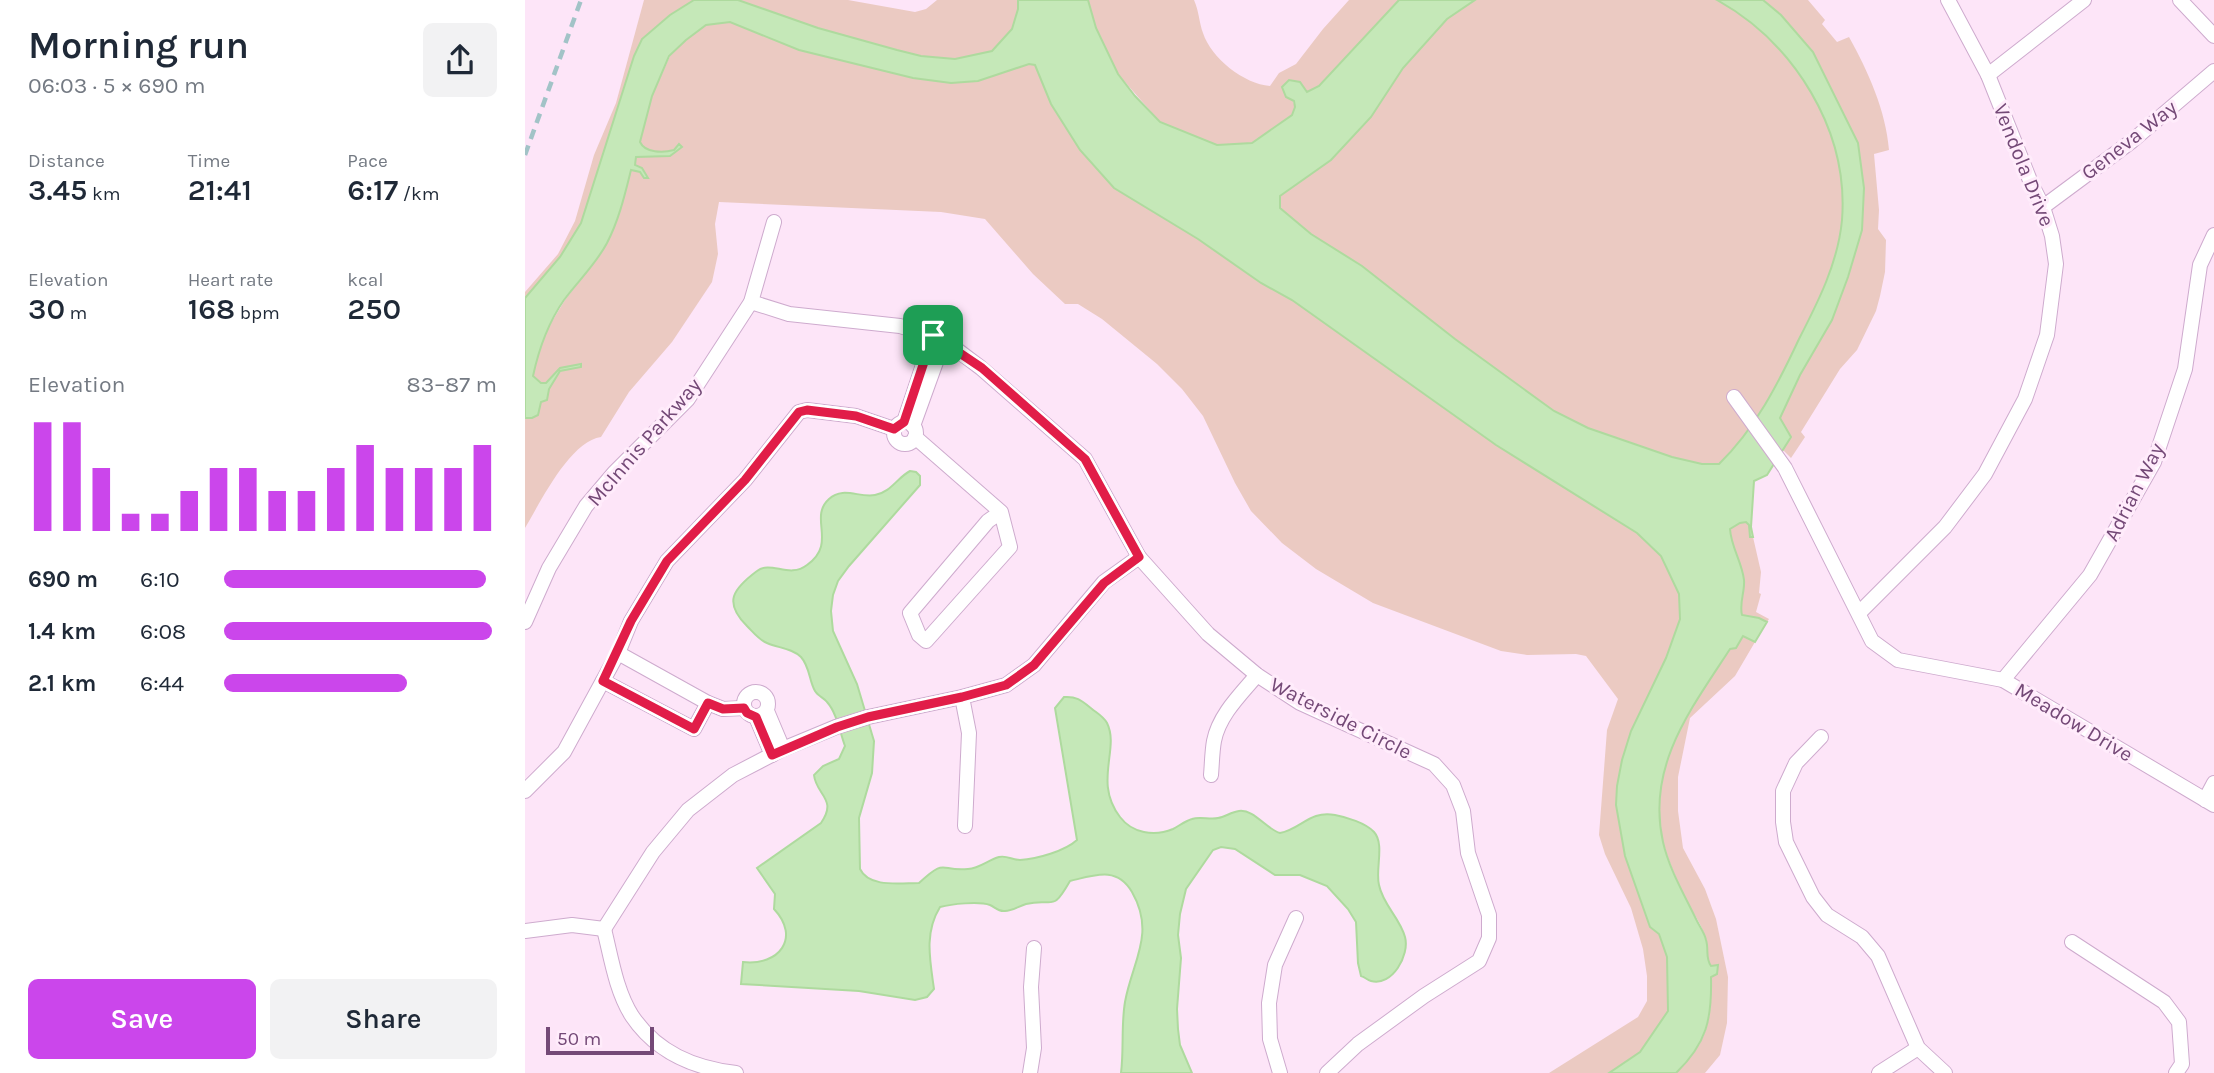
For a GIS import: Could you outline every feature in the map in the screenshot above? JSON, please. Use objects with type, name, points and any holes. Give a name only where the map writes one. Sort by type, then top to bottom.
[{"type":"street","name":"Vendola Drive","points":[[1859,613],[1945,527],[1985,474],[2025,399],[2047,335],[2056,264],[2052,236],[2043,206],[2031,183],[1988,75],[1948,0]]},
{"type":"street","points":[[1988,75],[2084,0]]},
{"type":"street","points":[[2180,0],[2214,36]]},
{"type":"street","name":"Geneva Way","points":[[2043,206],[2132,141],[2214,71]]},
{"type":"street","name":"McInnis Parkway","points":[[525,622],[549,568],[586,506],[614,473],[688,398],[751,302],[774,222]]},
{"type":"street","name":"Adrian Way","points":[[2003,680],[2090,575],[2154,462],[2185,369],[2200,265],[2214,235]]},
{"type":"street","name":"Waterside Circle","points":[[751,302],[789,314],[900,326],[938,337],[982,368],[1085,459],[1139,557],[1208,634],[1257,675],[1300,703],[1434,764],[1453,785],[1463,811],[1468,853],[1489,915],[1489,938],[1479,961],[1424,996],[1358,1044],[1327,1073]]},
{"type":"street","points":[[906,428],[938,337]]},
{"type":"street","name":"Meadow Drive","points":[[1734,397],[1785,468],[1872,641],[1898,660],[2003,680],[2210,802]]},
{"type":"street","points":[[525,791],[564,752],[618,653],[631,621],[667,561],[745,480],[799,412],[807,410],[856,416],[906,428],[1001,512],[1010,547],[926,641],[919,635],[910,613],[988,521],[1001,512]]},
{"type":"street","points":[[736,1073],[700,1067],[656,1043],[632,1015],[618,984],[604,929],[653,852],[688,810],[733,775],[778,752],[868,717],[1006,685],[1034,665],[1104,583],[1139,557]]},
{"type":"street","points":[[618,653],[708,703],[723,709],[756,712],[778,752]]},
{"type":"street","points":[[1211,775],[1214,739],[1232,705],[1257,675]]},
{"type":"street","points":[[603,681],[694,729],[708,703]]},
{"type":"street","points":[[962,697],[969,733],[965,826]]},
{"type":"street","points":[[1821,737],[1796,763],[1783,791],[1786,842],[1813,897],[1827,915],[1862,937],[1878,956],[1918,1048],[1945,1073]]},
{"type":"street","points":[[2210,802],[2214,783]]},
{"type":"street","points":[[1280,1073],[1270,1040],[1269,1003],[1275,965],[1296,918]]},
{"type":"street","points":[[525,931],[572,925],[604,929]]},
{"type":"street","points":[[2072,942],[2164,1002],[2179,1021],[2182,1064],[2176,1073]]},
{"type":"street","points":[[1030,1073],[1034,1048],[1031,987],[1034,948]]},
{"type":"street","points":[[1879,1073],[1918,1048]]},
{"type":"shaded area","points":[[644,0],[694,0],[670,15],[642,39],[634,56],[581,223],[560,257],[525,298],[525,292],[558,254],[575,221],[594,155],[616,103]]},
{"type":"shaded area","points":[[694,0],[738,0],[818,28],[897,50],[921,56],[955,59],[992,51],[1012,29],[1018,0],[1088,0],[1096,28],[1118,74],[1135,96],[1160,122],[1217,145],[1252,143],[1292,115],[1294,101],[1286,97],[1282,87],[1289,80],[1300,82],[1307,92],[1319,86],[1399,0],[1475,0],[1447,19],[1403,68],[1371,117],[1331,160],[1280,196],[1280,208],[1311,234],[1362,266],[1455,339],[1554,411],[1588,428],[1672,457],[1702,464],[1719,464],[1744,436],[1765,405],[1820,296],[1832,267],[1840,236],[1842,186],[1836,154],[1826,122],[1811,92],[1770,40],[1745,18],[1717,0],[1763,0],[1781,15],[1813,52],[1858,143],[1864,188],[1862,230],[1832,320],[1800,375],[1780,418],[1791,437],[1767,475],[1754,481],[1751,527],[1753,537],[1750,537],[1749,525],[1746,522],[1730,529],[1744,580],[1742,615],[1767,622],[1755,642],[1743,636],[1736,648],[1730,649],[1687,716],[1666,763],[1659,814],[1663,842],[1678,882],[1705,935],[1709,963],[1711,966],[1718,965],[1717,974],[1711,977],[1709,1018],[1701,1041],[1676,1073],[1609,1073],[1640,1052],[1668,1011],[1667,957],[1659,934],[1650,927],[1625,856],[1616,805],[1622,760],[1631,731],[1666,658],[1680,619],[1679,594],[1661,556],[1637,533],[1496,445],[1292,300],[1261,283],[1198,239],[1114,188],[1080,150],[1051,104],[1035,65],[1029,64],[978,81],[951,83],[913,78],[799,50],[730,22],[706,25],[669,56],[652,96],[640,142],[642,146],[655,151],[674,150],[679,144],[682,147],[670,156],[636,157],[635,165],[642,168],[648,178],[631,170],[607,243],[553,318],[541,346],[533,376],[541,383],[546,383],[560,368],[581,364],[581,367],[560,371],[549,389],[547,400],[541,402],[538,415],[525,418],[525,298],[560,257],[581,223],[634,56],[642,39],[670,15]]},
{"type":"shaded area","points":[[738,0],[848,0],[915,12],[926,9],[937,0],[1018,0],[1018,9],[1012,29],[992,51],[955,59],[921,56],[897,50],[818,28]]},
{"type":"shaded area","points":[[1088,0],[1194,0],[1202,29],[1213,52],[1239,75],[1270,86],[1279,73],[1296,64],[1349,0],[1399,0],[1319,86],[1293,101],[1295,107],[1292,115],[1252,143],[1217,145],[1160,122],[1118,74],[1096,28]]},
{"type":"shaded area","points":[[1406,0],[1751,0],[1847,121],[1845,264],[1823,336],[1832,320],[1862,230],[1858,143],[1813,52],[1781,15],[1763,0],[1808,0],[1825,20],[1822,24],[1837,42],[1849,37],[1875,92],[1887,135],[1889,150],[1874,154],[1878,229],[1886,240],[1885,272],[1876,311],[1857,350],[1840,369],[1801,432],[1805,437],[1791,458],[1783,450],[1791,437],[1780,420],[1701,514],[1408,364],[1240,182]]},
{"type":"shaded area","points":[[730,22],[799,50],[913,78],[951,83],[1000,74],[1029,64],[1035,65],[1114,188],[1198,239],[1261,283],[1292,300],[1496,445],[1637,533],[1661,556],[1679,594],[1680,619],[1666,658],[1631,731],[1622,760],[1616,805],[1625,856],[1650,926],[1659,934],[1667,957],[1668,1011],[1640,1052],[1609,1073],[1549,1073],[1638,1017],[1647,1001],[1643,949],[1631,908],[1605,854],[1599,835],[1607,730],[1618,699],[1586,656],[1527,655],[1501,651],[1373,603],[1316,569],[1282,543],[1251,511],[1203,416],[1182,389],[1157,364],[1102,319],[1078,304],[1065,304],[1033,274],[985,219],[941,212],[719,202],[715,224],[718,254],[712,282],[672,342],[629,392],[601,437],[589,441],[567,461],[525,528],[525,418],[532,418],[541,402],[542,383],[533,376],[548,328],[578,283],[622,203],[652,96],[670,56],[706,25]]},
{"type":"shaded area","points":[[910,471],[920,476],[920,485],[838,581],[831,611],[833,631],[857,684],[874,741],[872,773],[859,818],[860,869],[864,875],[878,882],[919,883],[939,868],[972,868],[1002,857],[1020,860],[1034,858],[1058,851],[1077,840],[1055,708],[1064,697],[1072,697],[1085,704],[1107,723],[1111,744],[1108,791],[1120,817],[1137,830],[1158,833],[1192,819],[1212,819],[1244,811],[1280,833],[1312,817],[1326,814],[1361,823],[1374,832],[1379,843],[1378,879],[1381,892],[1399,924],[1406,944],[1402,960],[1392,974],[1379,982],[1361,976],[1356,922],[1327,886],[1300,875],[1275,875],[1235,849],[1221,847],[1213,850],[1186,889],[1180,914],[1178,1029],[1180,1045],[1192,1073],[1121,1073],[1125,1002],[1140,948],[1142,921],[1139,907],[1126,884],[1120,878],[1105,874],[1070,881],[1055,901],[1035,902],[1008,911],[1000,911],[979,903],[940,907],[930,937],[934,989],[927,997],[915,1000],[859,991],[741,984],[743,962],[756,962],[776,955],[786,940],[786,930],[774,909],[775,894],[757,868],[821,823],[826,815],[827,803],[814,775],[823,766],[839,759],[845,746],[833,712],[815,691],[804,661],[793,652],[756,636],[735,610],[734,596],[742,584],[762,568],[800,569],[816,557],[821,548],[823,506],[834,495],[875,495],[890,488]]},
{"type":"shaded area","points":[[1746,522],[1749,525],[1750,537],[1753,537],[1761,572],[1761,594],[1756,612],[1769,619],[1767,622],[1742,615],[1744,580],[1730,529]]},
{"type":"shaded area","points":[[1743,636],[1755,642],[1735,676],[1690,718],[1678,777],[1678,811],[1683,848],[1705,889],[1716,919],[1728,977],[1727,1023],[1720,1055],[1705,1073],[1676,1073],[1704,1035],[1711,994],[1705,937],[1678,882],[1663,843],[1658,815],[1660,780],[1683,721],[1730,649],[1736,648]]},
{"type":"railway","points":[[525,155],[581,0]]},
{"type":"route","points":[[933,335],[982,368],[1085,459],[1139,557],[1104,583],[1034,665],[1006,685],[868,717],[837,727],[772,755],[756,717],[747,713],[744,708],[723,709],[708,703],[694,729],[603,681],[631,621],[667,561],[761,462],[799,412],[807,410],[856,416],[894,429],[904,422],[933,335]]}]
